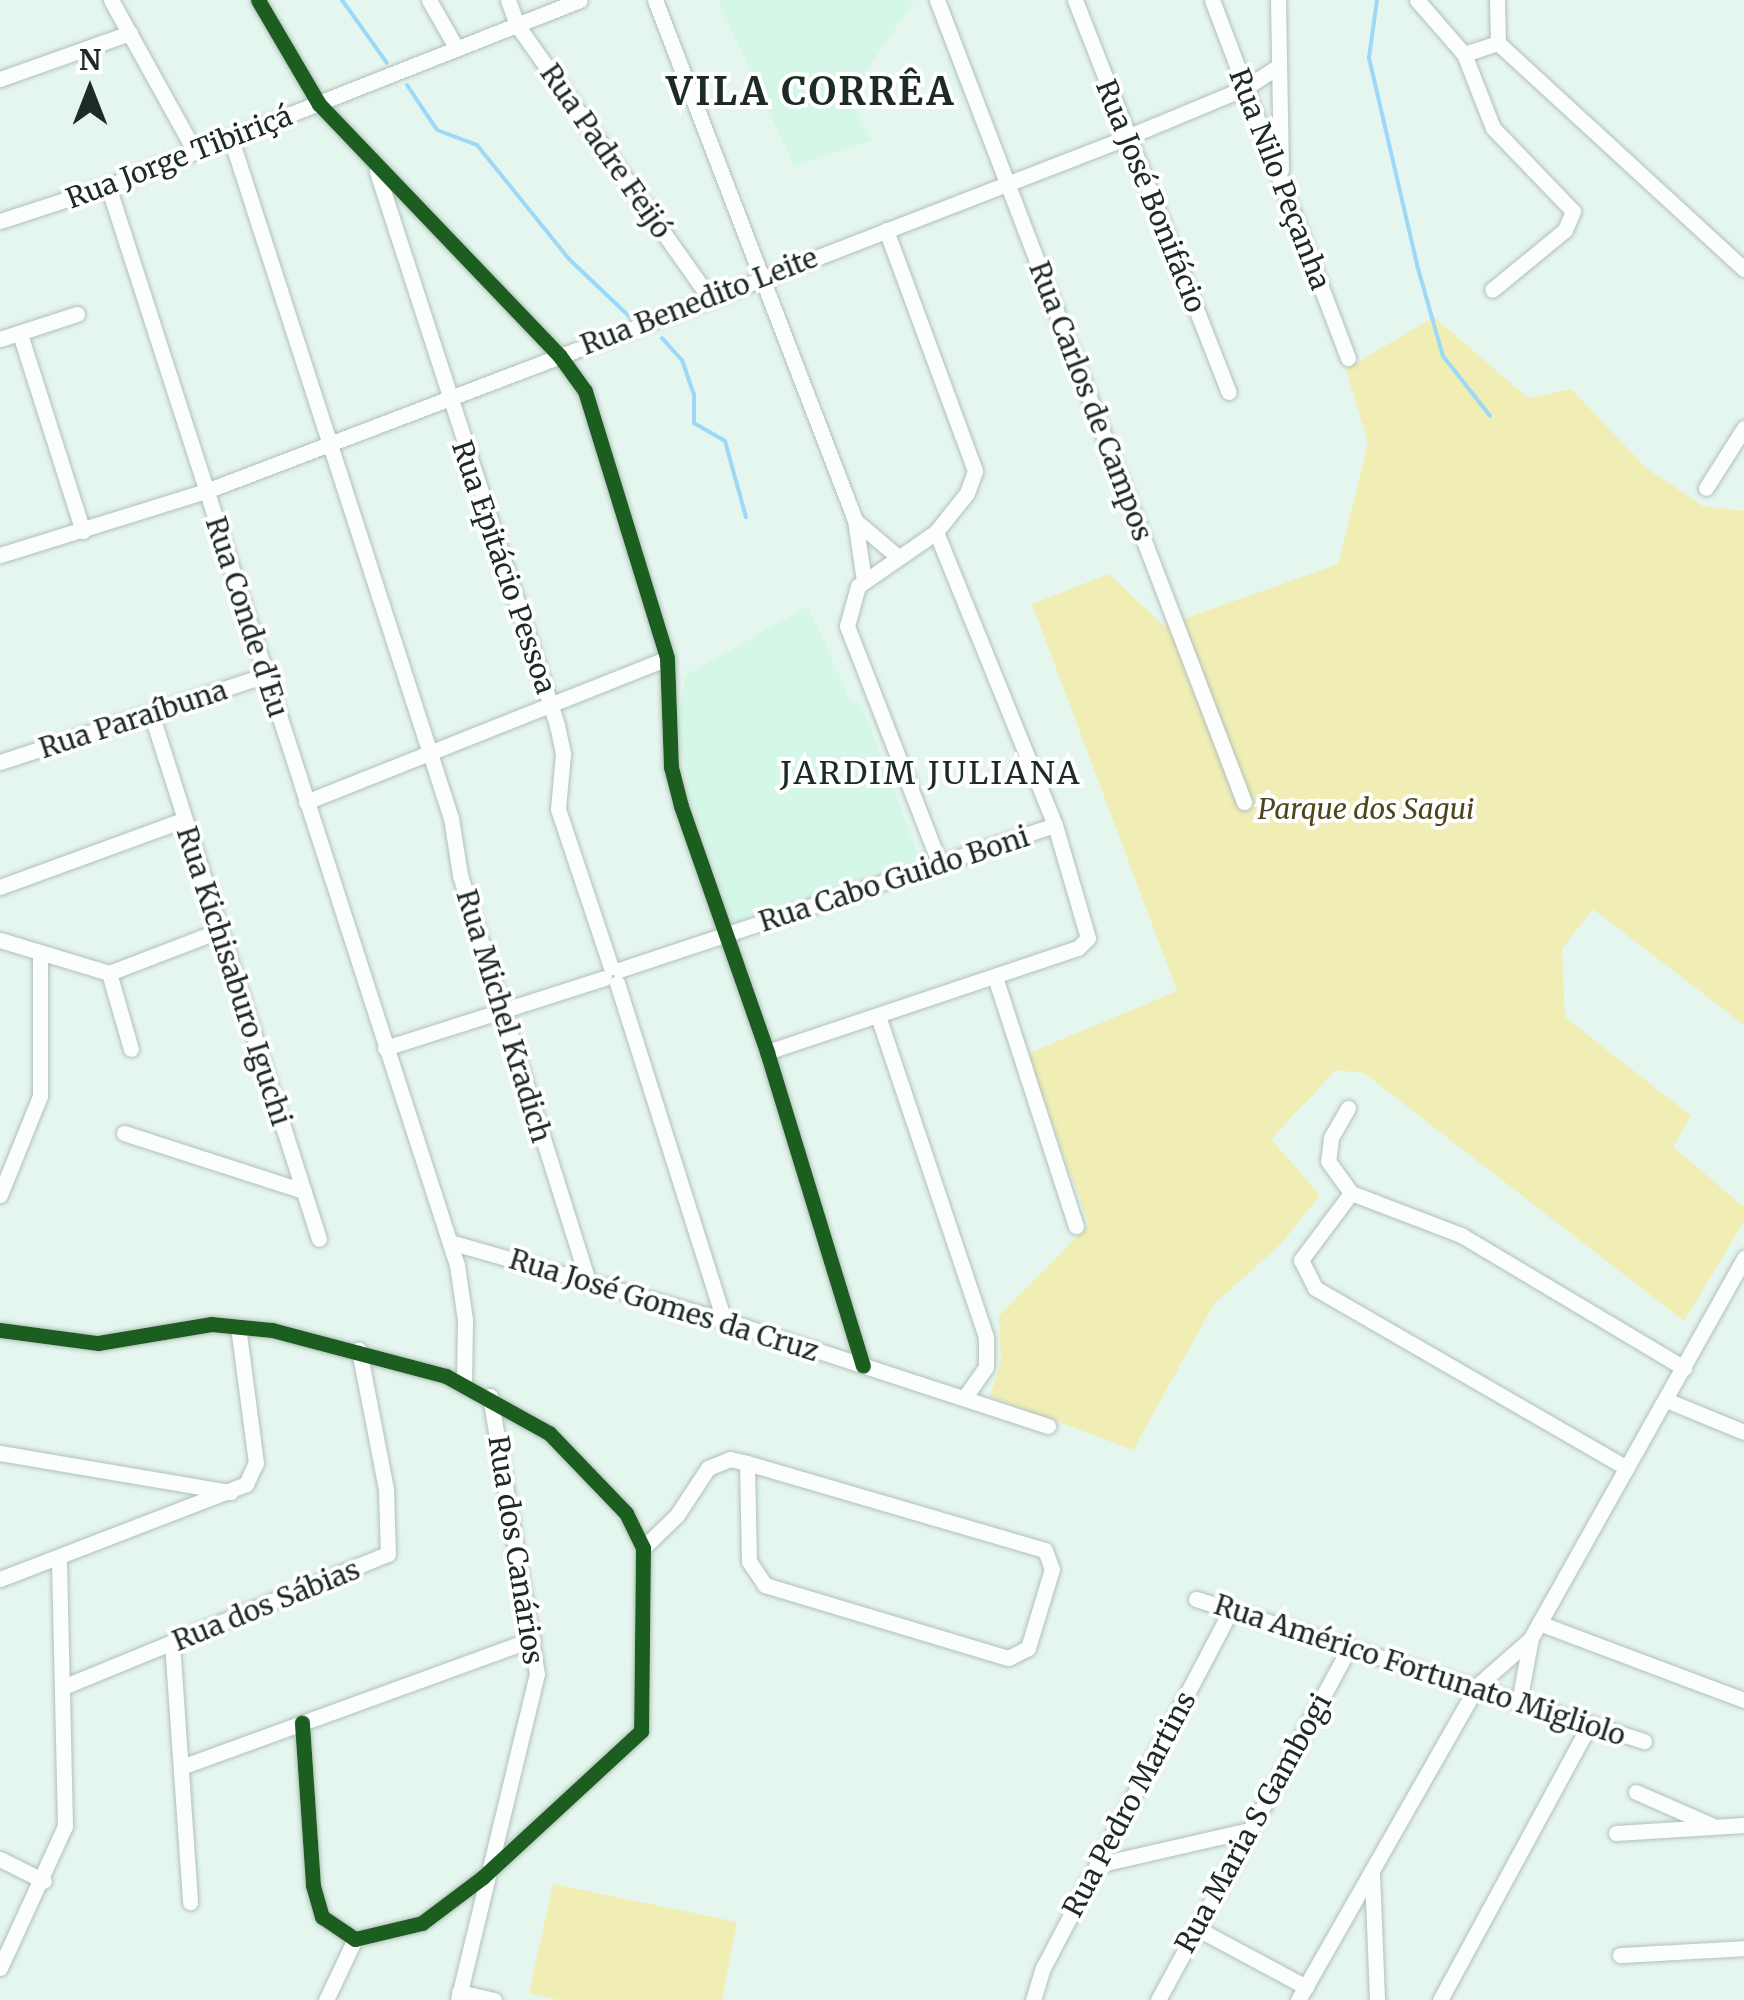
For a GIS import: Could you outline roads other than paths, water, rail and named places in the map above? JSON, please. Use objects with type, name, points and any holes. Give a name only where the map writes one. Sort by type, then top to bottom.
[{"type":"street","points":[[112,0],[194,150]]},
{"type":"street","points":[[258,0],[319,104],[376,168],[559,354],[592,407],[667,658],[672,772],[724,935],[767,1052],[863,1366]]},
{"type":"street","points":[[429,0],[458,49]]},
{"type":"street","name":"Rua Padre Feijó","points":[[508,0],[517,25],[710,299]]},
{"type":"street","name":"Rua Jorge Tibiriçá","points":[[0,221],[108,186],[580,0]]},
{"type":"street","points":[[656,0],[855,520],[864,581]]},
{"type":"street","name":"Rua Carlos de Campos","points":[[937,0],[1244,802]]},
{"type":"street","name":"Rua José Bonifácio","points":[[1075,0],[1229,392]]},
{"type":"street","name":"Rua Nilo Peçanha","points":[[1212,0],[1348,358]]},
{"type":"street","points":[[1278,0],[1276,68],[1281,184]]},
{"type":"street","points":[[1417,0],[1464,54],[1493,128],[1566,199],[1571,222],[1492,290]]},
{"type":"street","points":[[1497,0],[1498,44],[1744,269]]},
{"type":"street","points":[[0,79],[130,32]]},
{"type":"street","points":[[1464,54],[1498,44]]},
{"type":"street","name":"Rua Benedito Leite","points":[[0,555],[206,491],[710,299],[1126,137],[1245,88],[1276,68]]},
{"type":"street","name":"Rua Michel Kradich","points":[[231,139],[425,750],[451,818],[460,874],[500,1011],[588,1282]]},
{"type":"street","name":"Rua Epitácio Pessoa","points":[[376,168],[447,398],[549,702],[563,754],[558,808],[724,1320]]},
{"type":"street","name":"Rua Conde d'Eu","points":[[108,186],[384,1048],[450,1242],[464,1302],[464,1383]]},
{"type":"street","points":[[886,230],[974,470],[967,493],[936,532],[864,581],[847,610],[849,640],[939,862]]},
{"type":"street","points":[[0,339],[77,314]]},
{"type":"street","points":[[20,334],[82,531]]},
{"type":"street","points":[[1706,488],[1744,428]]},
{"type":"street","points":[[855,520],[897,556]]},
{"type":"street","points":[[767,1052],[1078,948],[1088,938],[1054,825],[936,532]]},
{"type":"street","points":[[306,802],[425,750],[667,658]]},
{"type":"street","name":"Rua Paraíbuna","points":[[0,762],[266,676]]},
{"type":"street","name":"Rua Kichisaburo Iguchi","points":[[151,713],[319,1239]]},
{"type":"street","points":[[0,887],[183,820]]},
{"type":"street","name":"Rua Cabo Guido Boni","points":[[384,1048],[1054,825]]},
{"type":"street","points":[[0,940],[108,973],[220,930]]},
{"type":"street","points":[[0,1194],[40,1096],[40,953]]},
{"type":"street","points":[[108,973],[131,1049]]},
{"type":"street","points":[[995,977],[1076,1226]]},
{"type":"street","points":[[878,1016],[986,1337],[986,1367],[966,1396]]},
{"type":"street","points":[[1348,1108],[1331,1138],[1328,1161],[1351,1193],[1461,1234],[1684,1368]]},
{"type":"street","points":[[124,1133],[304,1191]]},
{"type":"street","points":[[1351,1193],[1302,1259],[1306,1276],[1330,1300],[1626,1468]]},
{"type":"street","name":"Rua José Gomes da Cruz","points":[[450,1242],[724,1320],[966,1396],[1048,1426]]},
{"type":"street","points":[[1519,1702],[1535,1631],[1744,1258]]},
{"type":"street","points":[[0,1330],[98,1342],[211,1324],[359,1350],[464,1383],[490,1396],[549,1434],[599,1480],[643,1548],[640,1732],[484,1878],[422,1923],[355,1939],[334,1928],[316,1905],[302,1722]]},
{"type":"street","points":[[0,1579],[234,1492],[252,1478],[256,1463],[238,1327]]},
{"type":"street","name":"Rua dos Sábias","points":[[63,1687],[388,1554],[386,1490],[359,1350]]},
{"type":"street","name":"Rua dos Canários","points":[[458,1996],[499,1814],[535,1691],[532,1639],[490,1396]]},
{"type":"street","points":[[1666,1400],[1744,1432]]},
{"type":"street","points":[[0,1453],[234,1492]]},
{"type":"street","points":[[643,1548],[678,1514],[713,1463],[747,1463],[1045,1550],[1052,1569],[1028,1648],[1008,1658],[765,1585],[750,1568],[747,1463]]},
{"type":"street","points":[[0,1968],[44,1880],[65,1826],[58,1558]]},
{"type":"street","name":"Rua Américo Fortunato Migliolo","points":[[1196,1599],[1644,1742]]},
{"type":"street","name":"Rua Pedro Martins","points":[[1034,2000],[1098,1864],[1232,1610]]},
{"type":"street","points":[[1196,1928],[1302,1993],[1477,1686],[1535,1631]]},
{"type":"street","points":[[1535,1631],[1744,1700]]},
{"type":"street","points":[[184,1766],[532,1639]]},
{"type":"street","points":[[172,1643],[184,1766],[190,1902]]},
{"type":"street","name":"Rua Maria S Gambogi","points":[[1158,2000],[1246,1831],[1350,1647]]},
{"type":"street","points":[[1440,2000],[1590,1724]]},
{"type":"street","points":[[1636,1792],[1715,1826]]},
{"type":"street","points":[[499,1814],[500,1826],[515,1838],[532,1834]]},
{"type":"street","points":[[1616,1833],[1744,1825]]},
{"type":"street","points":[[1098,1864],[1246,1831]]},
{"type":"street","points":[[0,1859],[44,1880]]},
{"type":"street","points":[[1372,1874],[1377,2000]]},
{"type":"street","points":[[0,1940],[17,1934]]},
{"type":"street","points":[[326,2000],[355,1939]]},
{"type":"street","points":[[1620,1955],[1744,1948]]},
{"type":"street","points":[[458,1996],[494,2000]]},
{"type":"waterway","points":[[342,0],[387,63]]},
{"type":"waterway","points":[[1377,0],[1369,58],[1417,265],[1443,356],[1490,416]]},
{"type":"waterway","points":[[407,85],[437,130],[477,145],[569,259],[631,318]]},
{"type":"waterway","points":[[662,338],[682,360],[694,394],[694,423],[725,441],[746,517]]},
{"type":"district","name":"VILA CORRÊA","points":[[811,92]]},
{"type":"district","name":"JARDIM JULIANA","points":[[931,773]]},
{"type":"park label","name":"Parque dos Sagui","points":[[1366,809]]}]
